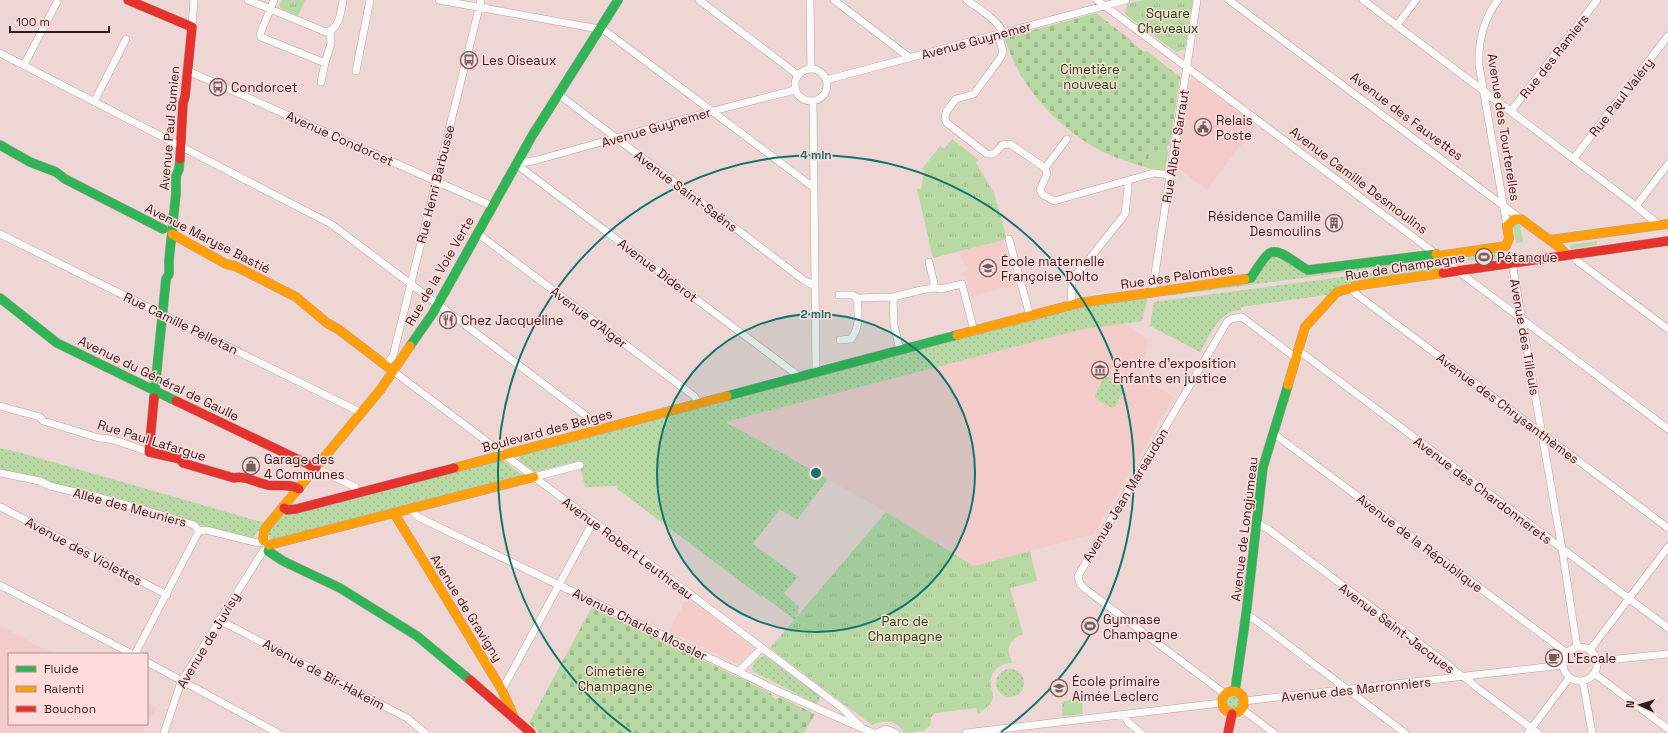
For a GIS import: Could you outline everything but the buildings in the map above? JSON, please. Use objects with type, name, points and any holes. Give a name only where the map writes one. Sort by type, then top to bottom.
[{"type":"street","points":[[128,0],[192,27],[194,0]]},
{"type":"street","points":[[248,0],[325,32],[330,31],[337,24],[344,0]]},
{"type":"street","points":[[274,0],[260,36],[325,64]]},
{"type":"street","points":[[356,71],[370,0]]},
{"type":"street","points":[[439,0],[480,4],[600,28],[813,187]]},
{"type":"street","name":"Rue de la Voie Verte","points":[[264,546],[264,531],[362,413],[393,371],[438,303],[516,164],[558,94],[618,0]]},
{"type":"street","points":[[699,0],[798,76]]},
{"type":"street","points":[[810,0],[811,69]]},
{"type":"street","points":[[834,0],[910,58]]},
{"type":"street","points":[[967,0],[989,16],[1001,28],[1000,34],[1003,51],[1002,57],[974,94],[956,99],[946,112],[945,119],[947,123],[987,154],[997,152],[1002,145],[1010,144],[1045,168],[1047,174],[1040,190],[1042,194],[1054,201],[1127,180],[1154,174],[1170,176]]},
{"type":"street","name":"Avenue Camille Desmoulins","points":[[1098,0],[1668,429]]},
{"type":"street","name":"Avenue Guynemer","points":[[826,80],[1126,0]]},
{"type":"street","name":"Rue Albert Sarraut","points":[[1152,293],[1198,0]]},
{"type":"street","name":"Avenue des Fauvettes","points":[[1229,0],[1571,255]]},
{"type":"street","points":[[1363,0],[1636,206],[1664,225]]},
{"type":"street","points":[[1397,25],[1416,0]]},
{"type":"street","name":"Avenue des Tourterelles","points":[[1498,0],[1489,13],[1483,27],[1480,41],[1479,65],[1509,238]]},
{"type":"street","name":"Rue des Ramiers","points":[[1511,111],[1597,0]]},
{"type":"street","points":[[24,65],[57,2]]},
{"type":"street","name":"Rue Henri Barbusse","points":[[385,365],[393,356],[480,4]]},
{"type":"street","name":"Avenue Paul Sumien","points":[[149,452],[166,279],[169,274],[169,260],[176,193],[176,176],[178,169],[183,103],[185,97],[192,27]]},
{"type":"street","points":[[320,82],[331,42],[330,31]]},
{"type":"street","name":"Rue Paul Valéry","points":[[1574,158],[1668,36]]},
{"type":"street","points":[[94,102],[126,39]]},
{"type":"street","points":[[0,53],[331,224],[597,424],[600,429]]},
{"type":"street","points":[[811,69],[820,72],[826,80],[825,92],[818,99],[813,101],[800,97],[796,90],[795,81],[804,71],[811,69]]},
{"type":"street","name":"Avenue Condorcet","points":[[188,71],[492,206]]},
{"type":"street","name":"Avenue Guynemer","points":[[516,164],[537,160],[713,111],[796,90]]},
{"type":"street","name":"Avenue Saint-Saëns","points":[[558,94],[805,282],[815,286]]},
{"type":"street","points":[[813,101],[816,371]]},
{"type":"street","points":[[1045,168],[1067,139]]},
{"type":"street","name":"Avenue Maryse Bastié","points":[[0,145],[40,166],[48,167],[59,173],[65,179],[163,229],[212,255],[222,262],[235,266],[296,297],[332,327],[338,329],[393,371]]},
{"type":"street","name":"Avenue Diderot","points":[[516,164],[796,374],[798,378]]},
{"type":"street","points":[[1636,206],[1668,164]]},
{"type":"street","points":[[1071,305],[1072,280],[1074,276],[1083,267],[1124,214],[1128,188],[1127,180]]},
{"type":"street","points":[[1507,226],[1515,219],[1521,219]]},
{"type":"street","points":[[1550,240],[1664,225]]},
{"type":"street","name":"Avenue d'Alger","points":[[477,233],[694,396],[699,404]]},
{"type":"street","name":"Rue Camille Pelletan","points":[[0,234],[362,413]]},
{"type":"street","name":"Rue des Palombes","points":[[816,371],[1071,305],[1251,278],[1269,253],[1273,252],[1282,253],[1304,269],[1308,270],[1440,258],[1501,248],[1506,246],[1509,238]]},
{"type":"street","points":[[1009,239],[1030,316]]},
{"type":"street","name":"Rue de Champagne","points":[[1297,354],[1305,327],[1332,297],[1340,291],[1350,287],[1668,242]]},
{"type":"street","points":[[1571,255],[1668,329]]},
{"type":"street","points":[[929,262],[935,288]]},
{"type":"street","name":"Avenue des Tilleuls","points":[[1512,263],[1562,549],[1577,647]]},
{"type":"street","points":[[857,298],[893,297],[962,284],[974,331]]},
{"type":"street","name":"Avenue des Chrysanthèmes","points":[[1350,287],[1356,294],[1668,528]]},
{"type":"street","points":[[839,295],[853,294],[857,298],[859,320],[857,330],[851,339],[840,340]]},
{"type":"street","points":[[893,297],[894,325],[900,350]]},
{"type":"street","name":"Avenue du Général de Gaulle","points":[[0,298],[57,343],[316,468]]},
{"type":"street","name":"Avenue Jean Marsaudon","points":[[1225,694],[1084,588],[1080,584],[1078,576],[1227,322],[1231,319],[1242,317],[1297,354]]},
{"type":"street","name":"Avenue de Longjumeau","points":[[1235,691],[1246,615],[1263,467],[1297,354]]},
{"type":"street","name":"Avenue des Chardonnerets","points":[[1297,354],[1668,628]]},
{"type":"street","name":"Avenue Robert Leuthreau","points":[[393,371],[842,708],[861,727]]},
{"type":"street","name":"Boulevard des Belges","points":[[284,508],[287,510],[296,510],[813,374],[816,371]]},
{"type":"street","name":"Rue Paul Lafargue","points":[[0,406],[40,418],[42,421],[99,438],[119,441],[126,445],[149,452],[180,459],[183,463],[234,478],[238,476],[266,485],[291,485],[299,489]]},
{"type":"street","name":"Avenue de la République","points":[[1273,432],[1567,653]]},
{"type":"street","points":[[264,546],[394,514],[580,465]]},
{"type":"street","points":[[316,468],[355,487],[356,493]]},
{"type":"street","name":"Allée des Meuniers","points":[[0,473],[40,481],[50,486],[88,496],[96,496],[104,500],[194,525],[200,531],[206,530],[264,546]]},
{"type":"street","name":"Avenue des Violettes","points":[[1,507],[167,595]]},
{"type":"street","name":"Avenue Charles Mossler","points":[[410,509],[418,517],[739,672],[836,718],[873,733]]},
{"type":"street","name":"Avenue de Gravigny","points":[[394,514],[502,690],[515,719]]},
{"type":"street","points":[[502,690],[593,522]]},
{"type":"street","name":"Avenue Saint-Jacques","points":[[1256,523],[1268,529],[1451,667],[1457,674],[1469,679],[1476,687],[1529,731],[1538,733]]},
{"type":"street","points":[[134,653],[167,595],[200,531]]},
{"type":"street","points":[[264,546],[283,561],[340,588],[417,636],[531,733]]},
{"type":"street","name":"Avenue de Juvisy","points":[[164,733],[181,682],[264,546]]},
{"type":"street","points":[[1590,650],[1668,547]]},
{"type":"street","points":[[0,584],[131,653]]},
{"type":"street","points":[[1246,615],[1254,619],[1405,733]]},
{"type":"street","name":"Avenue de Bir-Hakeim","points":[[219,620],[407,718],[425,733]]},
{"type":"street","points":[[1577,647],[1590,650],[1594,654],[1597,661],[1595,674],[1583,682],[1569,678],[1564,671],[1564,658],[1567,653],[1577,647]]},
{"type":"street","points":[[739,672],[762,648]]},
{"type":"street","points":[[1597,661],[1668,654]]},
{"type":"street","points":[[148,663],[181,682],[278,733]]},
{"type":"street","name":"Avenue des Marronniers","points":[[1243,705],[1348,690],[1563,665]]},
{"type":"street","points":[[1595,674],[1668,729]]},
{"type":"street","points":[[1529,731],[1569,678]]},
{"type":"street","points":[[1583,682],[1592,733]]},
{"type":"street","points":[[1221,703],[1225,694],[1235,691],[1241,694],[1243,705],[1274,733]]},
{"type":"street","points":[[1221,703],[1225,710],[1232,714],[1238,713],[1243,705]]},
{"type":"street","points":[[966,733],[1009,730],[1221,703]]},
{"type":"street","points":[[1228,733],[1232,714]]},
{"type":"street","points":[[1124,715],[1128,723],[1141,733]]},
{"type":"street","points":[[414,733],[418,726]]},
{"type":"street","points":[[877,733],[886,729],[896,733]]},
{"type":"shaded area","points":[[1196,80],[1256,125],[1207,190],[1175,166],[1190,81]]},
{"type":"shaded area","name":"École maternelle Françoise Dolto","points":[[1002,240],[1014,285],[970,297],[965,276],[961,274],[967,270],[959,252]]},
{"type":"shaded area","points":[[1124,323],[1148,339],[1141,377],[1174,397],[1094,534],[974,566],[886,512],[725,422],[1083,329]]},
{"type":"shaded area","points":[[687,598],[752,647],[752,650],[740,662],[736,663],[669,631]]},
{"type":"shaded area","points":[[0,626],[52,653],[8,653],[8,725],[146,725],[141,733],[0,733]]},
{"type":"shaded area","points":[[148,702],[157,707],[148,722]]},
{"type":"green space","points":[[281,0],[305,0],[298,16],[280,8],[279,4]]},
{"type":"green space","name":"Square Cheveaux","points":[[1143,0],[1193,0],[1185,49],[1176,52],[1125,14],[1127,4]]},
{"type":"green space","name":"Cimetière nouveau","points":[[1096,13],[1144,52],[1147,51],[1180,77],[1170,144],[1167,146],[1168,152],[1150,149],[1147,168],[1101,151],[1075,135],[1052,115],[1023,79],[1014,63],[1004,38]]},
{"type":"green space","points":[[952,139],[979,160],[976,163],[994,193],[1007,239],[933,258],[917,189],[921,189],[925,172],[922,169],[940,146],[944,149]]},
{"type":"green space","points":[[1150,149],[1168,152],[1165,171],[1147,168]]},
{"type":"green space","name":"Pétanque","points":[[1520,224],[1523,242],[1516,243],[1513,225]]},
{"type":"green space","name":"Pétanque","points":[[1597,241],[1597,245],[1571,249],[1570,245]]},
{"type":"green space","name":"Pétanque","points":[[1500,252],[1500,257],[1468,261],[1468,256]]},
{"type":"green space","points":[[1275,254],[1302,271],[1421,259],[1421,262],[1167,296],[1167,293],[1246,282]]},
{"type":"green space","points":[[1438,264],[1440,270],[1328,296],[1326,295],[1241,307],[1241,310],[1233,311],[1221,319],[1200,352],[1150,326],[1154,302]]},
{"type":"green space","points":[[1146,298],[1147,300],[1142,321],[1083,329],[726,422],[828,479],[797,520],[780,509],[753,544],[798,577],[784,593],[799,607],[795,620],[763,596],[761,597],[616,488],[617,486],[585,487],[579,461],[535,472],[518,459],[520,455],[822,373],[1071,308]]},
{"type":"green space","points":[[1108,377],[1123,386],[1124,390],[1115,407],[1112,408],[1096,399],[1095,395],[1104,378]]},
{"type":"green space","points":[[0,448],[265,523],[251,540],[92,493],[0,470]]},
{"type":"green space","points":[[501,458],[522,475],[271,540],[269,538],[269,531],[281,516]]},
{"type":"green space","name":"Parc de Champagne","points":[[886,512],[974,566],[1030,551],[1037,581],[1010,588],[1023,634],[1014,639],[1010,644],[1009,654],[1012,663],[1007,663],[999,667],[993,673],[991,687],[993,698],[990,704],[978,714],[976,708],[935,713],[931,717],[930,726],[923,731],[904,733],[898,725],[886,721],[872,725],[770,648]]},
{"type":"green space","name":"Cimetière Champagne","points":[[592,607],[771,693],[772,697],[776,699],[780,697],[815,714],[804,733],[540,733],[529,723]]},
{"type":"green space","points":[[765,656],[821,697],[817,704],[752,671],[756,661]]},
{"type":"green space","points":[[1010,669],[1020,673],[1024,683],[1020,693],[1010,697],[1000,693],[996,683],[1000,673]]},
{"type":"green space","points":[[1081,693],[1083,714],[1062,716],[1062,702],[1072,699]]},
{"type":"green space","points":[[1233,696],[1238,698],[1240,703],[1238,708],[1233,710],[1228,708],[1226,703],[1228,698]]},
{"type":"traffic: fast","points":[[410,346],[433,313],[532,136],[618,0]]},
{"type":"traffic: fast","points":[[0,145],[30,162],[56,172],[65,179],[163,229]]},
{"type":"traffic: fast","points":[[154,398],[166,279],[169,274],[169,260],[176,193],[176,176],[179,169],[180,159]]},
{"type":"traffic: fast","points":[[1245,279],[1251,278],[1265,257],[1274,252],[1284,255],[1308,270],[1436,254]]},
{"type":"traffic: fast","points":[[0,298],[57,343],[176,401]]},
{"type":"traffic: fast","points":[[727,396],[957,335]]},
{"type":"traffic: fast","points":[[1235,691],[1246,615],[1263,467],[1288,385]]},
{"type":"traffic: fast","points":[[268,551],[283,561],[340,588],[417,636],[470,680]]},
{"type":"traffic: slow","points":[[1436,254],[1438,256],[1506,246],[1509,238],[1507,226],[1515,219],[1521,219],[1559,247],[1567,255]]},
{"type":"traffic: slow","points":[[1550,240],[1668,224]]},
{"type":"traffic: slow","points":[[172,234],[226,264],[235,266],[296,297],[327,323],[338,329],[393,371]]},
{"type":"traffic: slow","points":[[1288,385],[1305,327],[1337,292],[1361,285],[1443,273]]},
{"type":"traffic: slow","points":[[957,335],[1079,303],[1245,279]]},
{"type":"traffic: slow","points":[[263,540],[264,531],[268,525],[381,389],[410,346]]},
{"type":"traffic: slow","points":[[454,468],[727,396]]},
{"type":"traffic: slow","points":[[269,545],[534,477]]},
{"type":"traffic: slow","points":[[394,513],[502,690],[513,715]]},
{"type":"traffic: slow","points":[[1229,691],[1237,691],[1244,698],[1244,702],[1244,706],[1237,713],[1229,713],[1222,706],[1222,698],[1229,691]]},
{"type":"traffic: jam","points":[[128,0],[192,27],[185,97],[183,103],[180,159]]},
{"type":"traffic: jam","points":[[1443,273],[1668,241]]},
{"type":"traffic: jam","points":[[154,398],[149,452],[180,459],[183,463],[234,478],[247,478],[272,486],[288,486],[299,489]]},
{"type":"traffic: jam","points":[[176,401],[316,468]]},
{"type":"traffic: jam","points":[[284,508],[287,510],[296,509],[454,468]]},
{"type":"traffic: jam","points":[[470,680],[531,733]]},
{"type":"traffic: jam","points":[[1228,733],[1232,714]]},
{"type":"place","name":"Les Oiseaux","points":[[469,60]]},
{"type":"place","name":"Condorcet","points":[[218,87]]},
{"type":"place","name":"Relais Poste","points":[[1203,127]]},
{"type":"place","name":"Résidence Camille Desmoulins","points":[[1334,223]]},
{"type":"place","name":"Pétanque","points":[[1484,257]]},
{"type":"place","name":"École maternelle Françoise Dolto","points":[[988,268]]},
{"type":"place","name":"Chez Jacqueline","points":[[448,320]]},
{"type":"place","name":"Centre d'exposition Enfants en justice","points":[[1100,370]]},
{"type":"place","name":"Garage des 4 Communes","points":[[251,466]]},
{"type":"place","name":"Gymnase Champagne","points":[[1090,626]]},
{"type":"place","name":"L'Escale","points":[[1554,658]]},
{"type":"place","name":"École primaire Aimée Leclerc","points":[[1059,688]]}]
